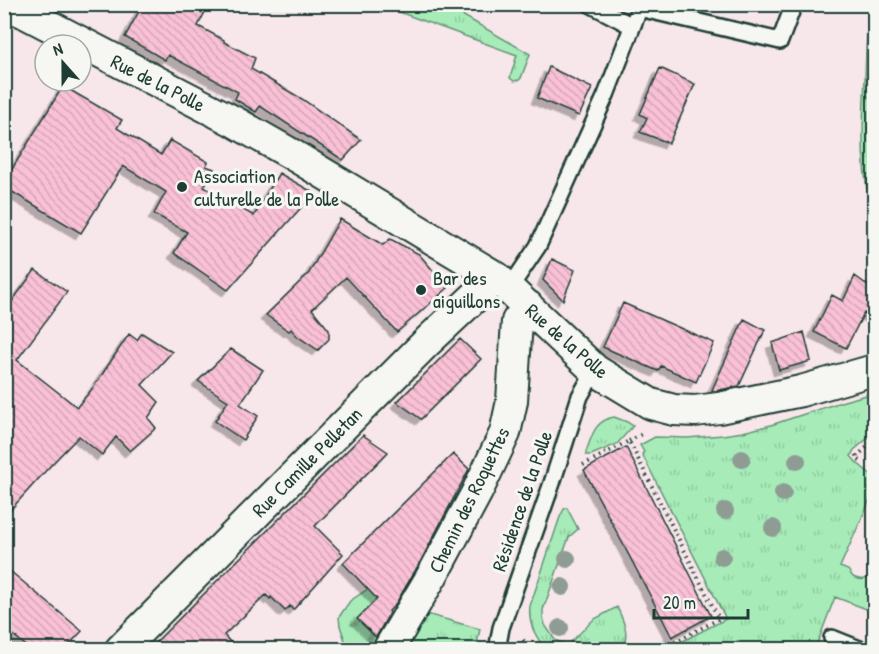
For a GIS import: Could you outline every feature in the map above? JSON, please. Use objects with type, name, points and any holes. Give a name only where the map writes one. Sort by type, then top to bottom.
[{"type":"street","name":"Rue de la Polle","points":[[5,4],[235,122],[293,155],[511,291],[596,370],[651,404],[674,410],[694,411],[719,408],[836,382],[874,370]]},
{"type":"street","name":"Rue Camille Pelletan","points":[[120,650],[428,341],[511,291]]},
{"type":"street","name":"Chemin des Roquettes","points":[[388,650],[433,574],[505,434],[512,401],[517,321],[511,291]]},
{"type":"lane","points":[[590,4],[632,26]]},
{"type":"lane","points":[[511,291],[538,246],[606,94],[640,6],[780,41],[794,4]]},
{"type":"lane","name":"Résidence de la Polle","points":[[497,650],[501,628],[552,483],[579,396],[596,370]]},
{"type":"lane","points":[[832,638],[862,650]]},
{"type":"path","points":[[576,469],[629,441],[718,619],[659,650]]},
{"type":"path","points":[[860,461],[857,456],[874,441]]},
{"type":"green space","points":[[441,4],[530,54],[521,78],[514,81],[510,78],[517,55],[380,5]]},
{"type":"green space","points":[[871,5],[874,5],[874,216],[866,183],[863,148],[866,41]]},
{"type":"green space","points":[[874,393],[874,433],[854,450],[851,456],[874,477],[874,495],[872,495],[840,567],[861,580],[868,577],[874,568],[874,612],[835,597],[815,649],[667,649],[726,619],[642,454],[644,452],[640,445],[655,437],[687,438],[743,432]]},
{"type":"green space","points":[[614,417],[633,426],[617,444],[586,455],[592,435],[598,426]]},
{"type":"green space","points":[[567,508],[578,529],[569,537],[543,610],[545,625],[555,640],[569,644],[593,620],[617,607],[626,633],[622,649],[611,643],[597,649],[545,649],[533,629],[530,606],[560,517]]},
{"type":"green space","points":[[368,589],[377,599],[358,619],[380,642],[375,649],[348,649],[339,617],[350,601]]},
{"type":"green space","points":[[423,613],[480,629],[476,649],[399,650]]},
{"type":"building","points":[[143,4],[209,4],[198,26],[255,58],[251,69],[302,99],[361,140],[343,160],[260,106],[256,112],[235,99],[238,92],[168,55],[165,60],[125,37]]},
{"type":"building","points":[[549,67],[592,88],[579,116],[537,98]]},
{"type":"building","points":[[660,68],[695,84],[669,143],[640,132],[647,118],[640,114]]},
{"type":"building","points":[[59,93],[75,93],[122,120],[117,128],[161,155],[170,140],[208,162],[206,166],[214,169],[204,187],[254,216],[279,173],[314,193],[228,290],[174,253],[187,232],[154,214],[166,192],[123,166],[81,233],[4,187],[4,182]]},
{"type":"building","points":[[340,219],[383,245],[390,239],[419,254],[448,288],[397,332],[346,277],[312,309],[329,330],[329,339],[318,350],[297,336],[291,329],[289,331],[266,315],[309,273]]},
{"type":"building","points":[[552,259],[575,270],[563,300],[543,280]]},
{"type":"building","points":[[35,270],[67,292],[17,360],[77,407],[93,388],[129,334],[137,340],[142,333],[172,352],[142,385],[159,402],[148,418],[156,428],[130,451],[116,437],[102,455],[79,436],[4,517],[4,312]]},
{"type":"building","points":[[855,276],[874,290],[874,318],[864,313],[846,348],[814,332],[832,295],[843,301]]},
{"type":"building","points":[[623,303],[714,343],[696,382],[661,366],[658,371],[603,347]]},
{"type":"building","points":[[744,319],[765,330],[739,386],[712,390]]},
{"type":"building","points":[[804,332],[811,361],[779,370],[772,343]]},
{"type":"building","points":[[460,339],[481,359],[421,419],[397,402]]},
{"type":"building","points":[[231,349],[263,370],[240,404],[258,416],[243,440],[215,421],[228,401],[198,381]]},
{"type":"building","points":[[363,435],[388,452],[315,526],[343,554],[293,610],[290,606],[285,611],[266,595],[224,635],[237,650],[148,650]]},
{"type":"building","points":[[626,447],[711,616],[672,637],[584,470]]},
{"type":"building","points":[[453,454],[469,469],[418,566],[389,611],[376,637],[357,619],[377,599],[343,563]]},
{"type":"building","points":[[4,566],[82,631],[64,650],[31,650],[4,627]]},
{"type":"place","name":"Association culturelle de la Polle","points":[[182,187]]},
{"type":"place","name":"Bar des aiguillons","points":[[421,290]]}]
